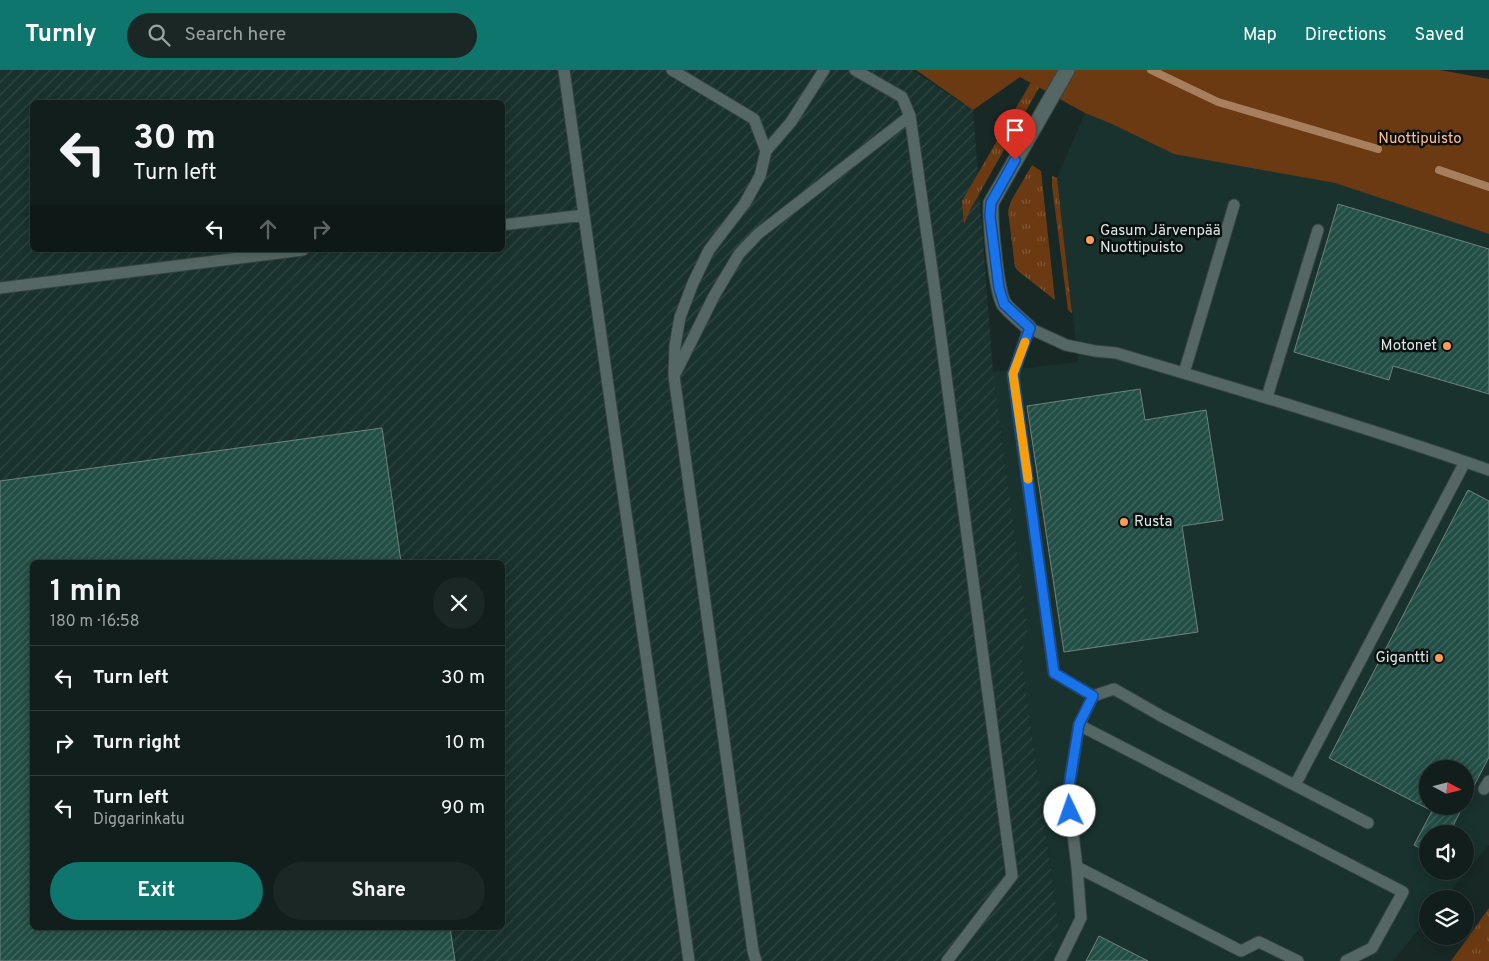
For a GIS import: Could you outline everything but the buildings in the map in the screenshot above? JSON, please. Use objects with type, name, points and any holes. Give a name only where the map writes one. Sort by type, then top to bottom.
[{"type":"street","points":[[1030,328],[1004,304],[999,288],[990,216],[991,203],[1066,70]]},
{"type":"lane","points":[[564,70],[689,961]]},
{"type":"lane","points":[[672,70],[754,119],[766,151]]},
{"type":"lane","points":[[756,961],[674,376],[675,346],[680,318],[693,283],[709,250],[745,203],[760,176],[766,151],[791,122],[824,70]]},
{"type":"lane","points":[[855,70],[902,97],[910,116],[1012,876],[946,961]]},
{"type":"lane","points":[[674,376],[714,296],[740,254],[758,234],[910,116]]},
{"type":"lane","points":[[1184,373],[1234,205]]},
{"type":"lane","points":[[505,225],[584,215]]},
{"type":"lane","points":[[1266,397],[1318,230]]},
{"type":"lane","points":[[0,288],[287,252]]},
{"type":"lane","points":[[1368,823],[1114,690],[1093,696],[1054,673],[1013,374],[1030,328],[1066,346],[1116,353],[1359,426],[1489,470]]},
{"type":"lane","points":[[1295,785],[1465,462]]},
{"type":"lane","points":[[1060,961],[1081,918],[1068,793],[1079,724],[1093,696]]},
{"type":"lane","points":[[1079,724],[1403,892],[1364,961]]},
{"type":"lane","points":[[1077,867],[1242,951],[1250,961]]},
{"type":"lane","points":[[1242,951],[1259,942],[1298,961]]},
{"type":"lane","points":[[1346,961],[1372,948]]},
{"type":"shaded area","points":[[0,70],[912,70],[973,110],[993,372],[1028,633],[1021,655],[1059,929],[1043,961],[0,961]]},
{"type":"shaded area","points":[[1085,113],[1112,124],[1335,183],[1489,234],[1489,845],[1474,863],[1474,825],[1419,825],[1419,880],[1460,880],[1452,890],[1419,890],[1419,929],[1393,961],[1043,961],[1059,929],[1021,655],[1028,633],[993,372],[1078,362],[1057,178]]},
{"type":"green space","name":"Nuottipuisto","points":[[916,70],[1440,70],[1489,79],[1489,234],[1335,183],[1174,154],[1085,113],[1020,77],[973,110]]},
{"type":"green space","points":[[1038,70],[1049,70],[969,212],[964,225],[962,201]]},
{"type":"green space","points":[[1032,165],[1041,171],[1055,300],[1015,267],[1008,211],[1011,201]]},
{"type":"green space","points":[[1052,176],[1057,178],[1072,313],[1068,310]]},
{"type":"green space","points":[[1489,908],[1489,961],[1451,961],[1462,945],[1474,945],[1474,929]]},
{"type":"waterway","points":[[1151,70],[1218,102],[1378,149]]},
{"type":"waterway","points":[[1439,170],[1489,187]]},
{"type":"slow traffic","points":[[1025,342],[1013,374],[1028,479]]},
{"type":"place","name":"Gasum Järvenpää Nuottipuisto","points":[[1090,240]]},
{"type":"place","name":"Motonet","points":[[1447,346]]},
{"type":"place","name":"Rusta","points":[[1124,522]]},
{"type":"place","name":"Gigantti","points":[[1439,658]]},
{"type":"route","points":[[1015,160],[991,203],[990,216],[999,288],[1004,304],[1030,328],[1013,374],[1054,673],[1093,696],[1079,724],[1068,793],[1070,811]]}]
